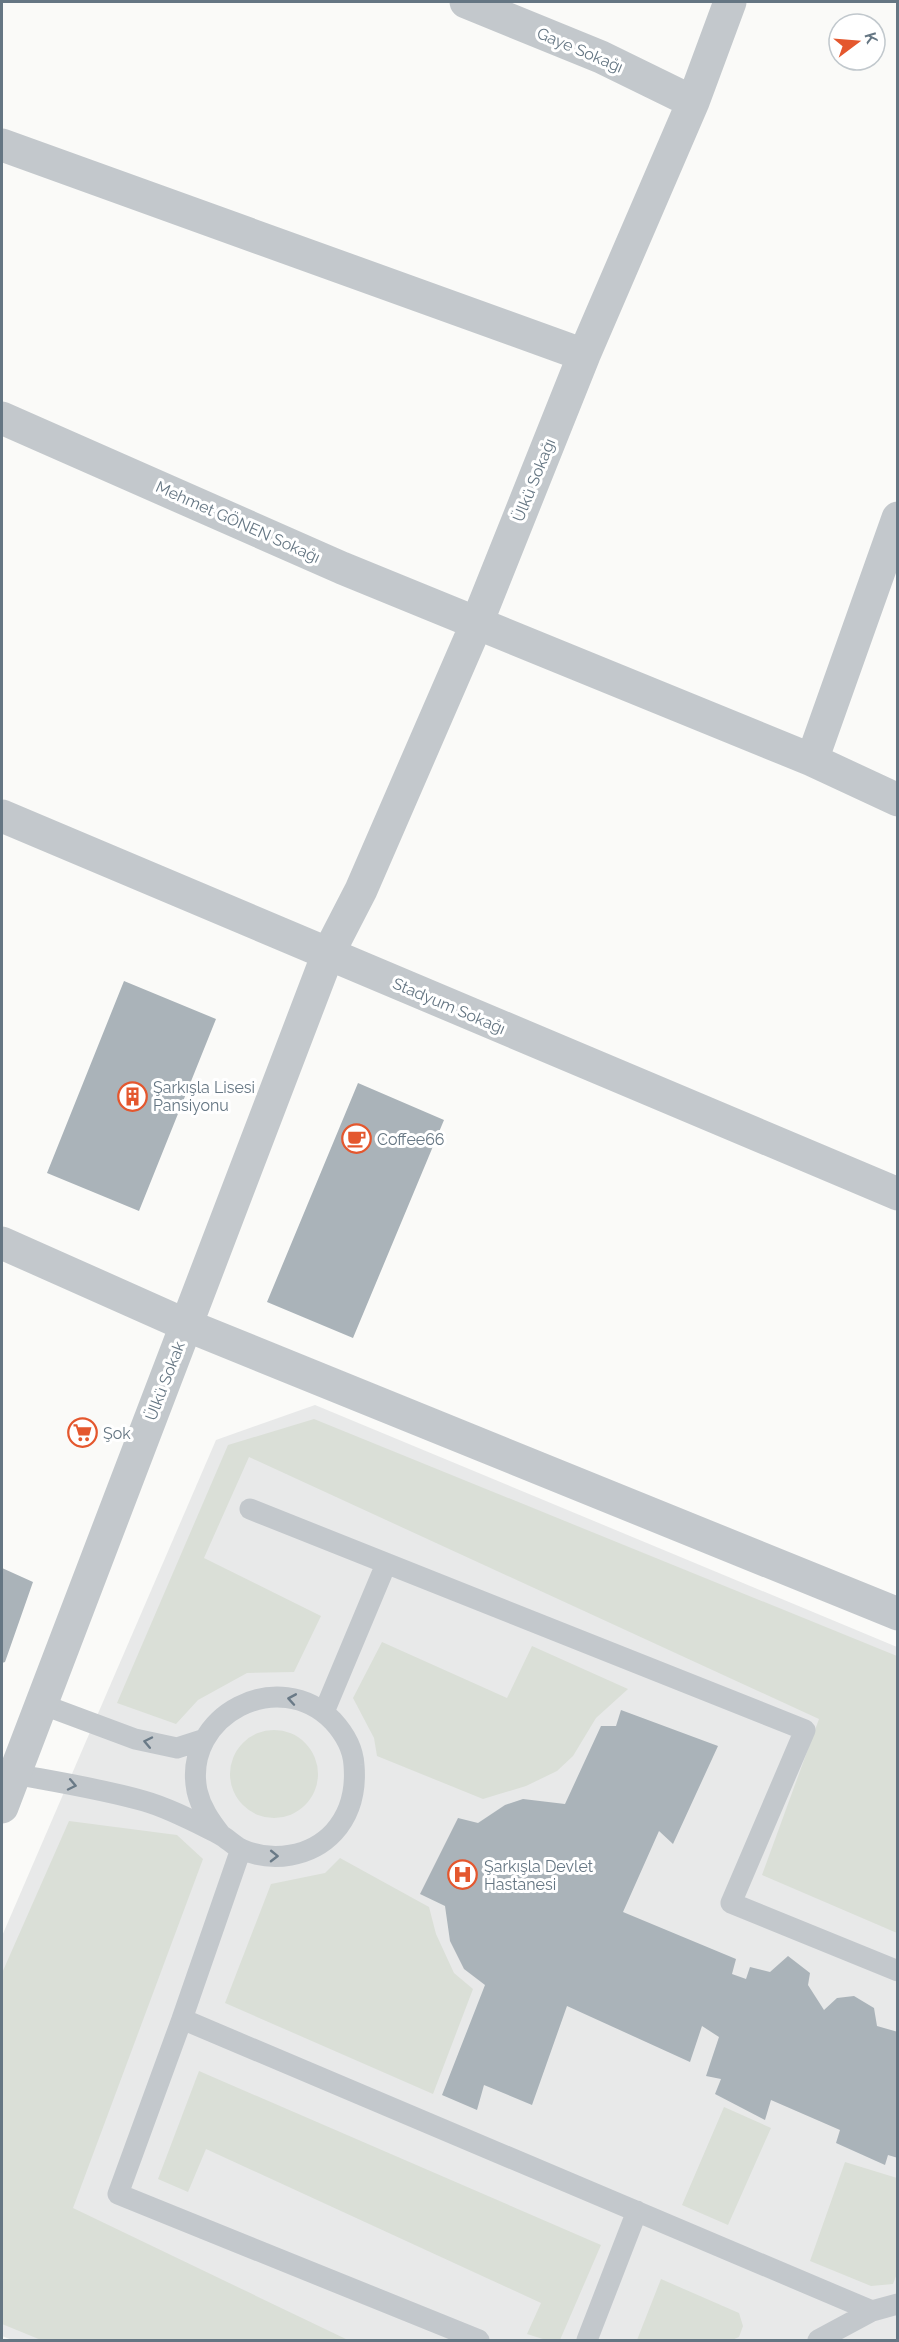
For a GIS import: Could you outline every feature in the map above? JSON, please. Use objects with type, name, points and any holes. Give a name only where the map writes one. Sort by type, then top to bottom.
[{"type":"street","name":"Gaye Sokağı","points":[[466,2],[601,57],[693,102]]},
{"type":"street","name":"Ülkü Sokağı","points":[[328,954],[361,890],[476,625],[584,355],[693,102],[730,2]]},
{"type":"street","points":[[2,145],[584,355]]},
{"type":"street","name":"Mehmet GÖNEN Sokağı","points":[[2,417],[476,625],[812,760],[897,800]]},
{"type":"street","points":[[812,760],[897,518]]},
{"type":"street","name":"Stadyum Sokağı","points":[[2,816],[897,1194]]},
{"type":"street","name":"Ülkü Sokak","points":[[2,1807],[14,1752],[41,1704],[328,954]]},
{"type":"street","points":[[2,1244],[186,1325],[897,1614]]},
{"type":"lane","points":[[250,1509],[805,1730],[731,1903],[897,1971]]},
{"type":"lane","points":[[324,1712],[386,1564]]},
{"type":"lane","points":[[14,1752],[146,1801],[220,1835],[241,1849],[265,1856],[290,1856],[306,1850],[334,1833],[348,1812],[356,1785],[354,1757],[343,1732],[324,1712],[299,1699],[272,1696],[244,1702],[221,1717],[205,1739],[196,1766],[197,1791],[205,1815],[220,1835]]},
{"type":"lane","points":[[41,1704],[135,1739],[177,1748],[205,1739]]},
{"type":"lane","points":[[241,1849],[118,2194],[478,2340]]},
{"type":"lane","points":[[182,2019],[872,2311]]},
{"type":"lane","points":[[587,2340],[637,2211]]},
{"type":"lane","points":[[818,2340],[872,2311],[897,2304]]},
{"type":"shaded area","name":"Şarkışla Devlet Hastanesi","points":[[315,1405],[897,1647],[897,2340],[12,2340],[2,2336],[2,1936],[216,1440]]},
{"type":"shaded area","points":[[314,1419],[897,1656],[897,1933],[762,1875],[819,1719],[249,1457],[204,1558],[321,1616],[294,1672],[247,1673],[198,1700],[176,1724],[117,1703],[228,1445]]},
{"type":"shaded area","points":[[382,1642],[507,1698],[532,1646],[628,1689],[596,1718],[573,1756],[557,1771],[526,1786],[483,1799],[377,1756],[374,1738],[353,1698]]},
{"type":"shaded area","points":[[274,1730],[291,1733],[305,1743],[315,1757],[318,1774],[315,1791],[305,1805],[291,1815],[274,1818],[257,1815],[243,1805],[233,1791],[230,1774],[233,1757],[243,1743],[257,1733]]},
{"type":"shaded area","points":[[69,1821],[177,1835],[203,1859],[73,2208],[348,2340],[41,2340],[2,2324],[2,1973]]},
{"type":"shaded area","points":[[340,1858],[429,1907],[436,1934],[454,1973],[473,1989],[433,2094],[225,2003],[271,1884],[325,1873]]},
{"type":"shaded area","points":[[199,2071],[601,2245],[560,2340],[546,2340],[527,2334],[541,2303],[206,2149],[188,2192],[158,2179]]},
{"type":"shaded area","points":[[724,2107],[771,2128],[728,2225],[682,2205]]},
{"type":"shaded area","points":[[845,2162],[897,2178],[898,2271],[893,2284],[871,2286],[810,2261]]},
{"type":"shaded area","points":[[661,2279],[739,2313],[743,2326],[739,2337],[732,2340],[637,2340]]},
{"type":"building","name":"Şarkışla Lisesi Pansiyonu","points":[[124,981],[216,1019],[139,1211],[47,1173]]},
{"type":"building","points":[[358,1083],[444,1120],[353,1338],[267,1302]]},
{"type":"building","points":[[2,1568],[33,1582],[5,1662],[2,1663]]},
{"type":"building","name":"Şarkışla Devlet Hastanesi","points":[[621,1710],[718,1746],[673,1844],[659,1831],[623,1912],[736,1959],[732,1974],[746,1979],[750,1967],[770,1972],[788,1956],[810,1973],[808,1985],[824,2010],[837,1998],[854,1996],[874,2008],[877,2026],[898,2032],[898,2158],[888,2155],[885,2165],[836,2143],[840,2130],[771,2100],[765,2120],[715,2094],[721,2079],[706,2076],[719,2037],[702,2026],[690,2062],[567,2006],[532,2105],[484,2085],[477,2110],[442,2095],[485,1985],[464,1969],[450,1941],[445,1906],[420,1894],[458,1818],[478,1823],[505,1805],[523,1799],[565,1804],[601,1726],[616,1726]]},
{"type":"place","name":"Şarkışla Lisesi Pansiyonu","points":[[132,1096]]},
{"type":"place","name":"Coffee66","points":[[356,1139]]},
{"type":"place","name":"Şok","points":[[82,1433]]},
{"type":"place","name":"Şarkışla Devlet Hastanesi","points":[[463,1875]]}]
